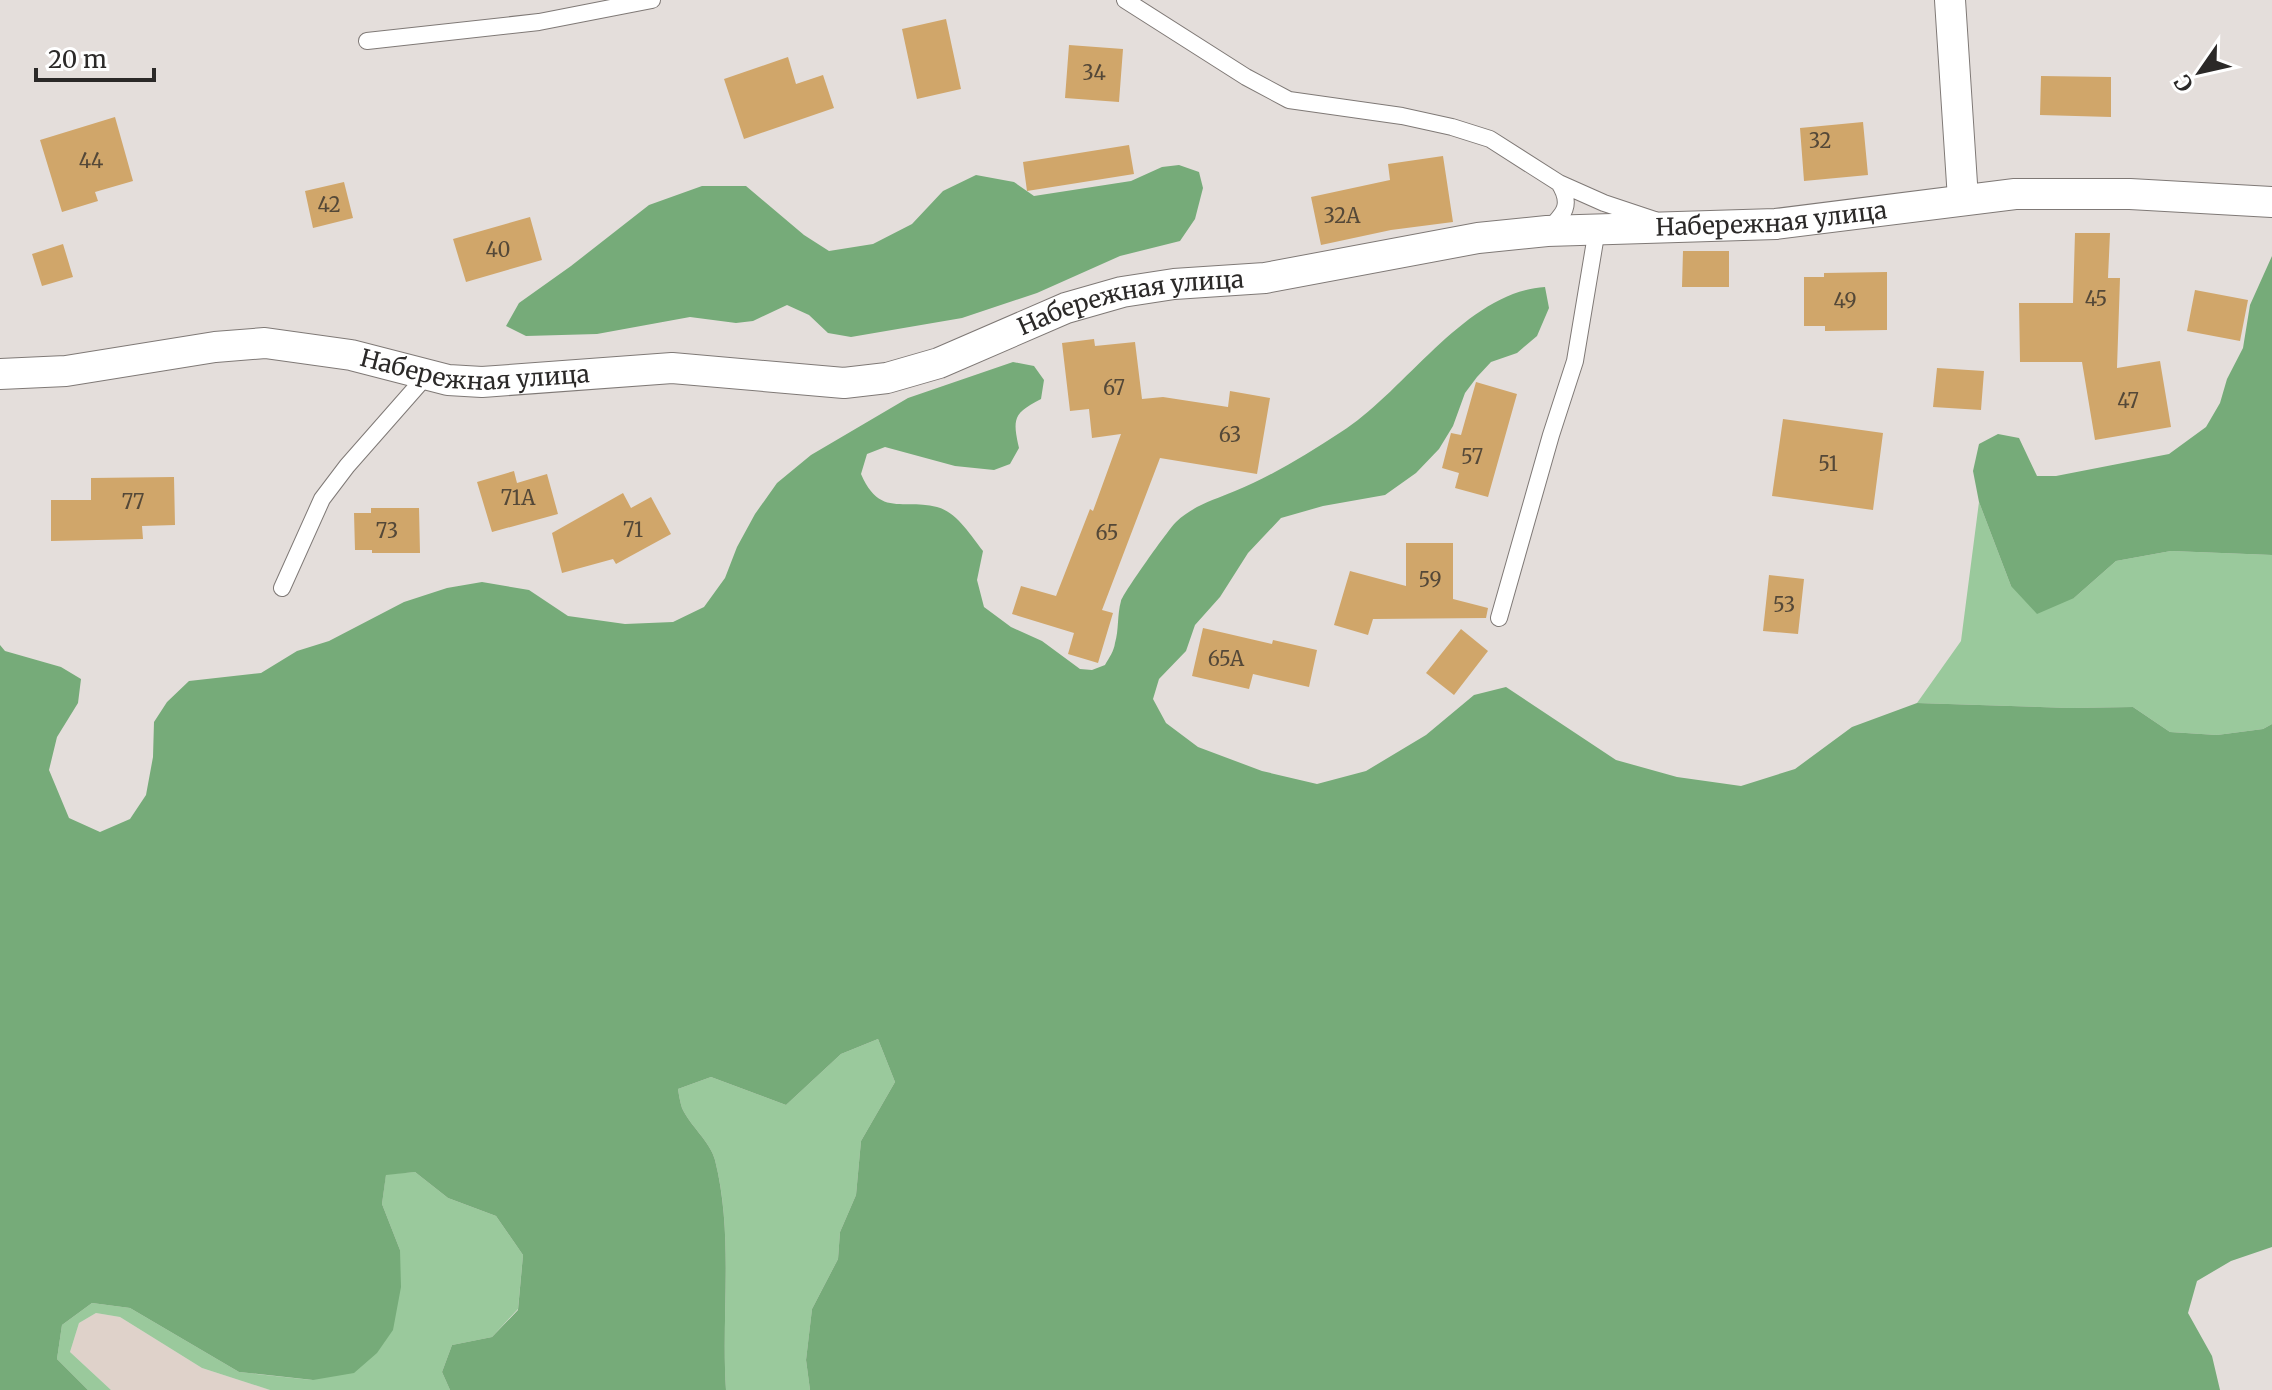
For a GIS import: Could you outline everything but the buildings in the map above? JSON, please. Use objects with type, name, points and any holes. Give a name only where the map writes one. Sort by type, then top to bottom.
[{"type":"street","points":[[1950,0],[1963,199]]},
{"type":"street","name":"Набережная улица","points":[[0,374],[66,371],[215,347],[265,343],[351,355],[448,380],[482,382],[672,368],[844,383],[887,378],[939,363],[1066,308],[1122,292],[1174,284],[1265,278],[1478,238],[1547,231],[1776,224],[2015,194],[2115,194],[2272,202]]},
{"type":"lane","points":[[367,41],[539,22],[652,0]]},
{"type":"lane","points":[[1125,0],[1246,77],[1289,100],[1402,116],[1490,139],[1559,183],[1604,203],[1674,227]]},
{"type":"lane","points":[[1547,231],[1565,209],[1566,194],[1559,183]]},
{"type":"lane","points":[[1499,618],[1575,361],[1597,229]]},
{"type":"lane","points":[[282,588],[322,499],[427,375]]},
{"type":"shaded area","points":[[96,1313],[120,1317],[202,1368],[270,1390],[111,1390],[70,1352],[79,1323]]},
{"type":"green space","points":[[1179,165],[1199,172],[1203,188],[1195,219],[1180,241],[1120,256],[1037,293],[962,318],[851,337],[828,333],[809,315],[787,305],[753,321],[736,323],[690,317],[597,334],[526,336],[506,326],[519,303],[649,205],[702,186],[746,186],[804,235],[829,251],[873,244],[912,224],[943,191],[976,175],[1014,182],[1034,196],[1131,181],[1162,167]]},
{"type":"green space","points":[[2272,256],[2272,555],[2171,551],[2116,561],[2074,598],[2037,614],[2011,586],[1979,502],[1973,471],[1979,444],[1998,434],[2019,438],[2037,476],[2056,476],[2169,454],[2206,427],[2220,403],[2227,379],[2243,348],[2250,305]]},
{"type":"green space","points":[[1545,287],[1549,308],[1537,336],[1517,353],[1491,362],[1477,377],[1465,393],[1453,426],[1439,449],[1416,473],[1385,495],[1323,506],[1281,518],[1248,553],[1220,597],[1195,625],[1186,651],[1159,679],[1153,699],[1166,723],[1198,747],[1262,771],[1317,784],[1366,771],[1426,735],[1474,695],[1506,687],[1616,760],[1677,777],[1741,786],[1795,769],[1852,727],[1917,703],[2133,707],[2170,732],[2217,735],[2263,729],[2272,724],[2272,1247],[2231,1261],[2197,1281],[2188,1313],[2212,1356],[2220,1390],[810,1390],[806,1360],[812,1309],[838,1259],[840,1232],[856,1195],[861,1141],[895,1082],[878,1039],[841,1054],[786,1105],[711,1077],[678,1089],[681,1106],[712,1153],[721,1189],[726,1246],[726,1390],[450,1390],[442,1372],[452,1345],[492,1337],[518,1310],[523,1255],[496,1216],[448,1198],[415,1172],[386,1175],[382,1204],[400,1250],[401,1287],[393,1330],[377,1353],[354,1373],[313,1380],[239,1372],[130,1308],[92,1303],[62,1325],[57,1359],[88,1390],[0,1390],[0,645],[5,651],[61,667],[81,679],[78,703],[57,737],[49,770],[69,818],[100,832],[130,819],[146,795],[153,757],[154,722],[167,702],[189,681],[261,673],[297,651],[329,641],[404,602],[447,588],[482,582],[529,590],[568,616],[625,624],[673,622],[704,607],[725,578],[755,514],[777,483],[811,455],[908,398],[1013,362],[1034,366],[1044,380],[1041,399],[1025,408],[1017,418],[1019,448],[1010,464],[994,470],[955,466],[885,447],[867,454],[861,474],[868,488],[884,501],[937,507],[957,519],[983,551],[977,580],[984,607],[1011,627],[1042,641],[1080,669],[1092,670],[1105,665],[1112,652],[1124,595],[1164,536],[1183,516],[1276,472],[1341,432],[1389,393],[1437,346],[1488,306],[1516,293]]},
{"type":"green space","points":[[1979,502],[2011,586],[2074,598],[2116,561],[2171,551],[2272,555],[2272,724],[2263,729],[2217,735],[2170,732],[2133,707],[1917,703],[1961,641]]},
{"type":"green space","points":[[878,1039],[895,1082],[861,1141],[856,1195],[840,1232],[838,1259],[812,1309],[806,1360],[810,1390],[726,1390],[726,1246],[721,1188],[712,1153],[681,1106],[678,1089],[711,1077],[786,1105],[841,1054]]},
{"type":"green space","points":[[415,1172],[448,1198],[496,1216],[523,1255],[518,1309],[492,1337],[452,1345],[442,1372],[450,1390],[270,1390],[202,1368],[120,1317],[96,1313],[79,1323],[70,1352],[111,1390],[88,1390],[57,1359],[62,1325],[92,1303],[130,1308],[239,1372],[312,1380],[400,1250],[382,1204],[386,1174]]}]
